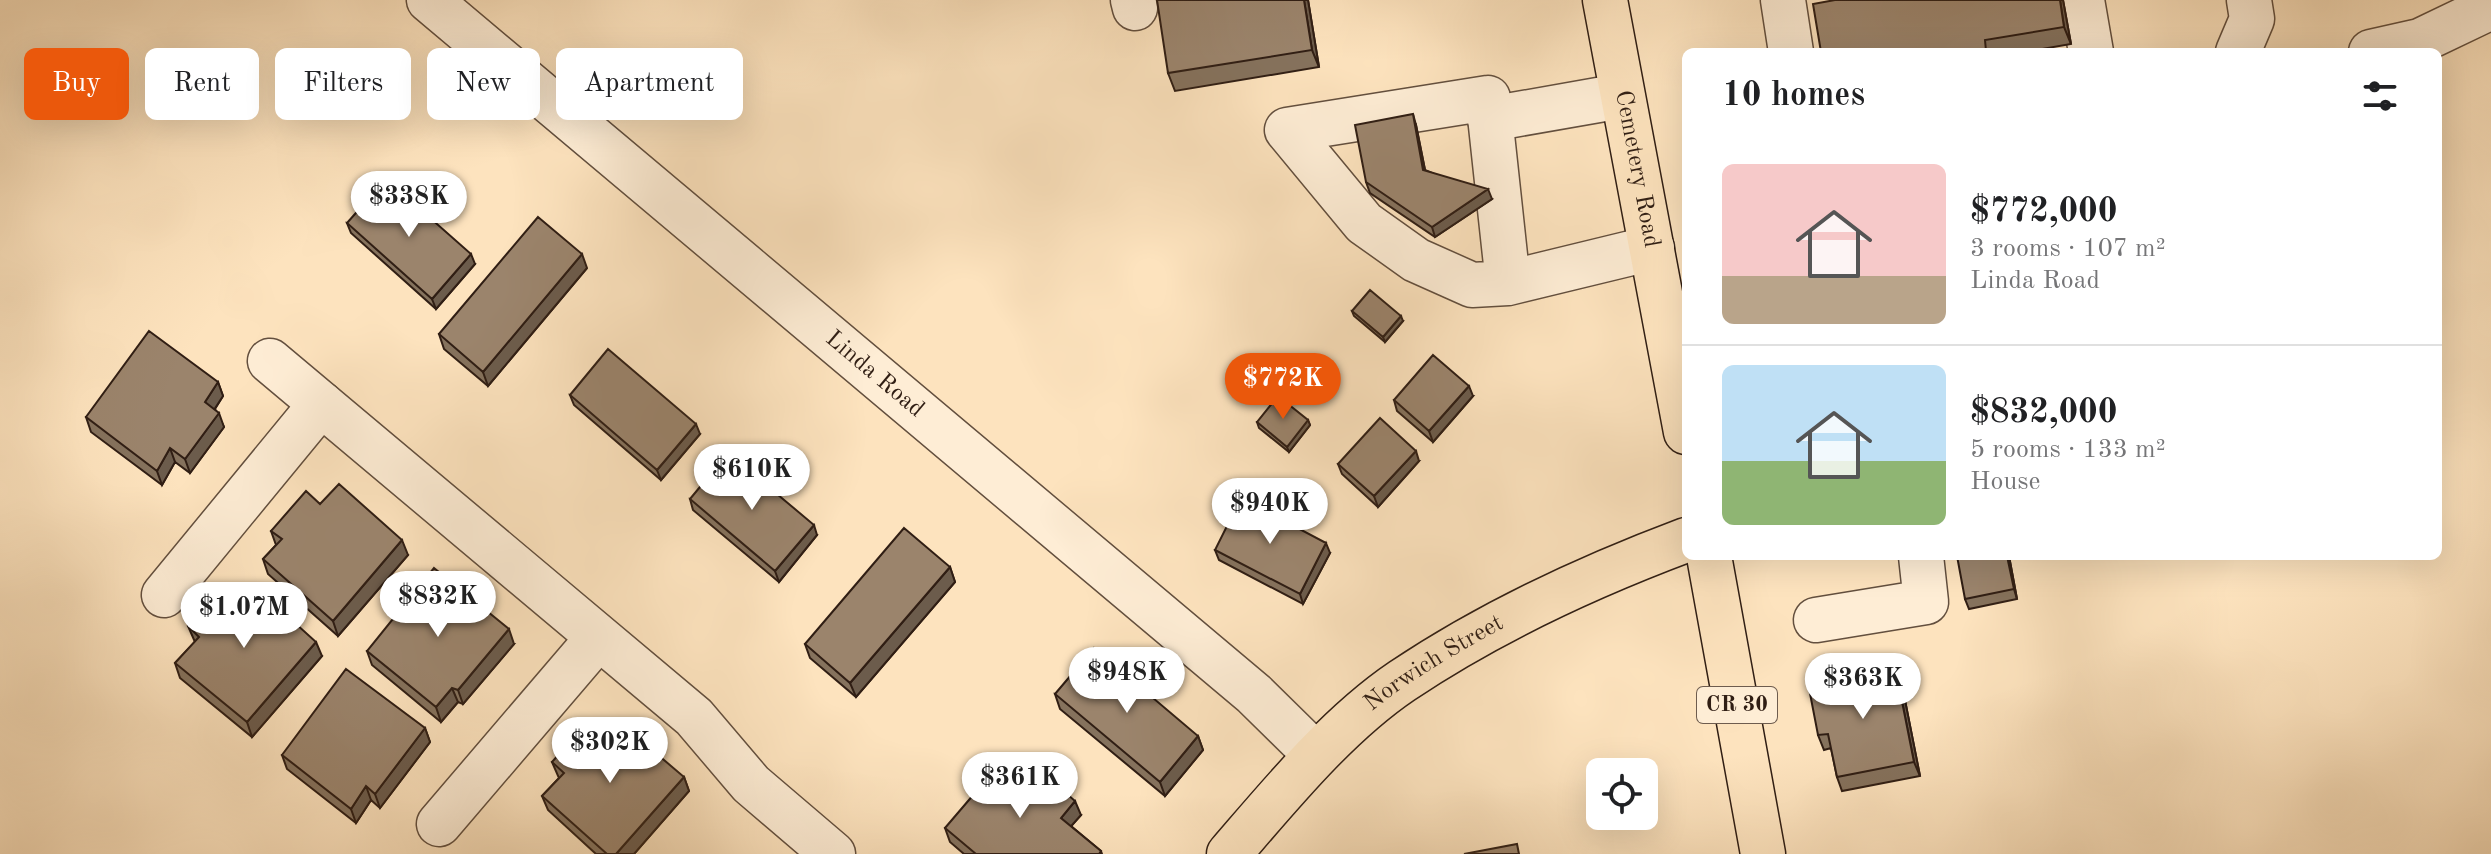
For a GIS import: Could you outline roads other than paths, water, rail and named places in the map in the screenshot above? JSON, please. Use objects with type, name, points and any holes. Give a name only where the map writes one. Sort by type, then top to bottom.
[{"type":"main road","name":"Cemetery Road","points":[[1605,0],[1652,248],[1674,295],[1682,391]]},
{"type":"main road","name":"Norwich Street","points":[[1229,854],[1316,755],[1400,683],[1453,650],[1599,574],[1682,542]]},
{"type":"main road","name":"CR 30","points":[[1710,560],[1763,854]]},
{"type":"street","name":"Linda Road","points":[[429,0],[1254,694],[1316,755]]},
{"type":"street","points":[[1783,0],[1790,48]]},
{"type":"street","points":[[2082,0],[2090,48]]},
{"type":"street","points":[[2240,48],[2252,19],[2249,0]]},
{"type":"street","points":[[2389,48],[2420,41],[2491,7]]},
{"type":"street","points":[[1490,119],[1621,96]]},
{"type":"street","points":[[1508,283],[1488,98],[1287,130],[1364,223],[1416,260],[1472,285],[1508,283],[1652,248]]},
{"type":"street","points":[[270,361],[694,717],[751,784],[833,854]]},
{"type":"street","points":[[164,595],[321,404]]},
{"type":"street","points":[[1816,620],[1926,602],[1921,560]]},
{"type":"street","points":[[439,824],[598,638]]}]
